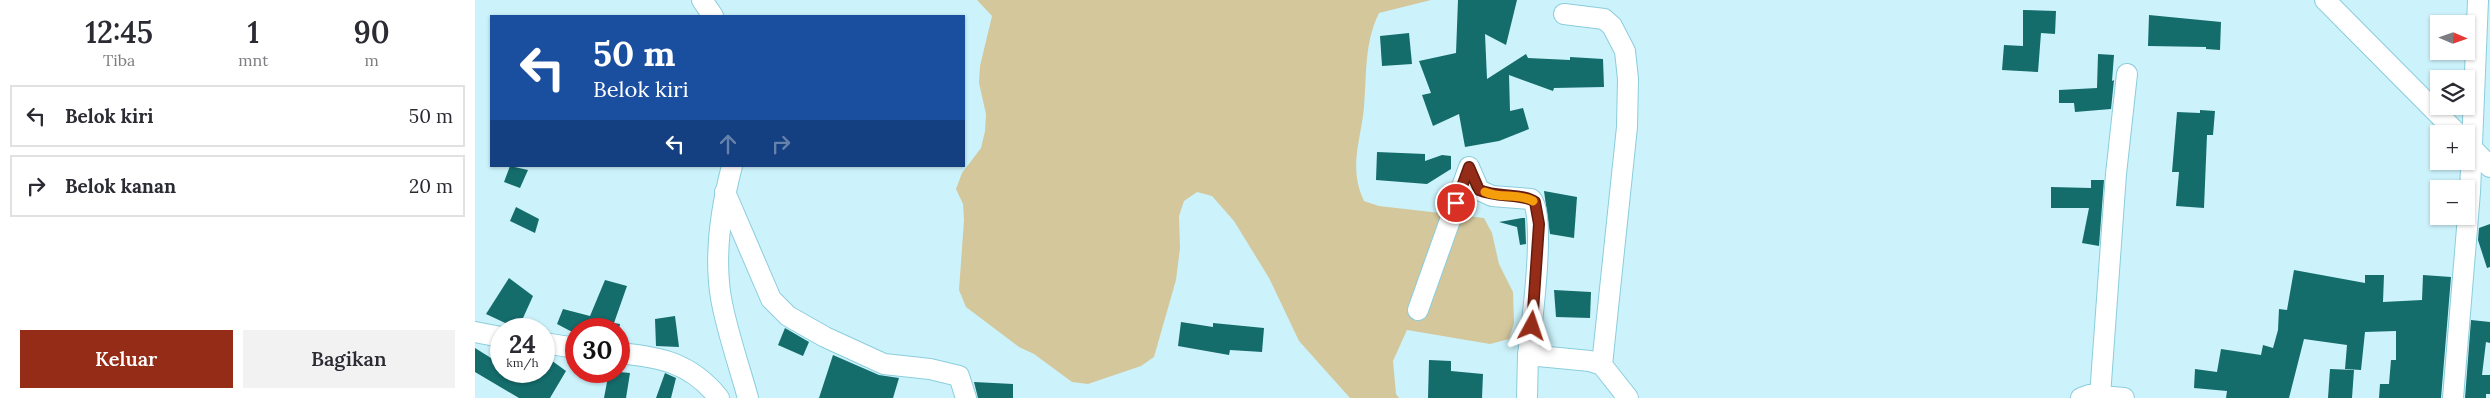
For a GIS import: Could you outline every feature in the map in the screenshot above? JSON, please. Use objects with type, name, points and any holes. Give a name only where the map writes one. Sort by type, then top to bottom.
[{"type":"street","points":[[702,0],[712,15]]},
{"type":"street","points":[[2325,0],[2449,125]]},
{"type":"street","points":[[2470,125],[2478,0]]},
{"type":"street","points":[[1564,14],[1604,19],[1611,26],[1625,51],[1629,79],[1627,127],[1602,365]]},
{"type":"street","points":[[2124,398],[2090,397],[2127,74]]},
{"type":"street","points":[[2475,152],[2490,167]]},
{"type":"street","points":[[732,167],[725,192],[718,255],[721,298],[748,398]]},
{"type":"street","points":[[1418,310],[1469,167],[1479,190],[1492,196],[1531,199],[1537,208],[1537,256],[1528,356],[1527,398]]},
{"type":"street","points":[[2453,398],[2467,170]]},
{"type":"street","points":[[725,192],[771,299],[789,316],[825,337],[884,364],[930,369],[959,376],[966,398]]},
{"type":"street","points":[[475,332],[490,335]]},
{"type":"street","points":[[630,355],[667,360],[679,364],[702,380],[719,398]]},
{"type":"street","points":[[1528,356],[1572,359],[1602,365],[1628,398]]},
{"type":"shaded area","points":[[977,0],[1431,0],[1379,13],[1374,25],[1368,47],[1364,107],[1357,154],[1356,165],[1359,189],[1364,201],[1379,206],[1484,218],[1492,233],[1499,264],[1513,292],[1514,323],[1509,339],[1490,344],[1407,330],[1393,361],[1396,394],[1399,398],[1350,398],[1299,341],[1269,278],[1234,221],[1212,196],[1197,192],[1184,201],[1179,216],[1180,248],[1176,280],[1154,357],[1141,366],[1088,384],[1072,382],[1034,354],[1019,347],[966,307],[959,290],[964,220],[963,204],[956,189],[962,173],[981,148],[985,131],[986,114],[979,83],[980,66],[992,16]]},
{"type":"building","points":[[1458,0],[1517,0],[1506,45],[1485,34],[1487,79],[1526,54],[1528,58],[1570,60],[1570,57],[1603,59],[1604,87],[1554,88],[1553,91],[1509,75],[1510,111],[1523,108],[1529,129],[1499,141],[1465,147],[1459,114],[1433,126],[1422,95],[1431,93],[1419,61],[1456,53]]},
{"type":"building","points":[[2023,10],[2056,11],[2055,34],[2041,33],[2038,72],[2002,70],[2004,45],[2023,46]]},
{"type":"building","points":[[2149,15],[2221,22],[2220,50],[2206,49],[2206,47],[2148,46]]},
{"type":"building","points":[[1409,33],[1412,64],[1382,66],[1380,36]]},
{"type":"building","points":[[2098,54],[2114,55],[2111,109],[2075,112],[2074,103],[2059,103],[2059,90],[2097,88]]},
{"type":"building","points":[[2200,110],[2215,111],[2213,135],[2207,135],[2204,208],[2176,206],[2179,172],[2172,172],[2177,112],[2200,113]]},
{"type":"building","points":[[1377,152],[1425,154],[1425,161],[1442,155],[1451,156],[1451,169],[1427,184],[1376,180]]},
{"type":"building","points":[[510,167],[528,170],[520,188],[504,182]]},
{"type":"building","points":[[2091,180],[2104,180],[2099,246],[2082,243],[2089,208],[2051,208],[2051,187],[2091,188]]},
{"type":"building","points":[[1544,191],[1577,197],[1574,238],[1550,234]]},
{"type":"building","points":[[516,207],[539,219],[535,233],[510,221]]},
{"type":"building","points":[[1525,218],[1526,244],[1520,245],[1517,227],[1499,222]]},
{"type":"building","points":[[2490,224],[2490,267],[2487,268],[2478,240],[2479,228]]},
{"type":"building","points":[[2294,270],[2365,283],[2365,275],[2384,275],[2383,302],[2422,300],[2423,275],[2451,277],[2441,398],[2379,398],[2380,384],[2389,384],[2391,360],[2396,360],[2396,331],[2365,332],[2361,370],[2345,369],[2347,345],[2304,339],[2289,398],[2226,398],[2227,391],[2194,388],[2195,369],[2217,372],[2221,349],[2261,355],[2263,345],[2273,348],[2278,330],[2279,309],[2287,310]]},
{"type":"building","points":[[509,278],[533,296],[523,318],[495,318],[486,314]]},
{"type":"building","points":[[605,280],[627,286],[616,318],[565,318],[565,328],[557,324],[563,309],[590,316]]},
{"type":"building","points":[[1554,290],[1591,292],[1590,318],[1556,317]]},
{"type":"building","points":[[675,316],[679,347],[656,346],[655,319]]},
{"type":"building","points":[[2471,320],[2490,322],[2490,343],[2486,342],[2482,375],[2490,375],[2490,394],[2486,394],[2486,398],[2465,398]]},
{"type":"building","points":[[1181,322],[1213,327],[1213,323],[1264,328],[1262,352],[1230,350],[1229,355],[1178,346]]},
{"type":"building","points":[[785,328],[809,342],[803,356],[778,345]]},
{"type":"building","points":[[475,348],[490,357],[490,381],[475,372]]},
{"type":"building","points":[[833,355],[879,375],[899,378],[893,398],[819,398]]},
{"type":"building","points":[[1429,360],[1451,361],[1451,371],[1483,374],[1482,398],[1428,398]]},
{"type":"building","points":[[555,363],[565,370],[550,398],[519,398],[494,383],[555,383]]},
{"type":"building","points":[[2330,369],[2354,370],[2352,398],[2328,398]]},
{"type":"building","points":[[665,373],[676,378],[671,398],[656,398]]},
{"type":"building","points":[[974,382],[1013,384],[1013,398],[978,398]]},
{"type":"building","points":[[607,383],[628,383],[626,398],[604,398]]},
{"type":"slow traffic","points":[[1485,192],[1492,196],[1525,198],[1533,201]]},
{"type":"route","points":[[1456,203],[1469,167],[1479,190],[1492,196],[1525,198],[1535,202],[1539,224],[1532,326]]}]
